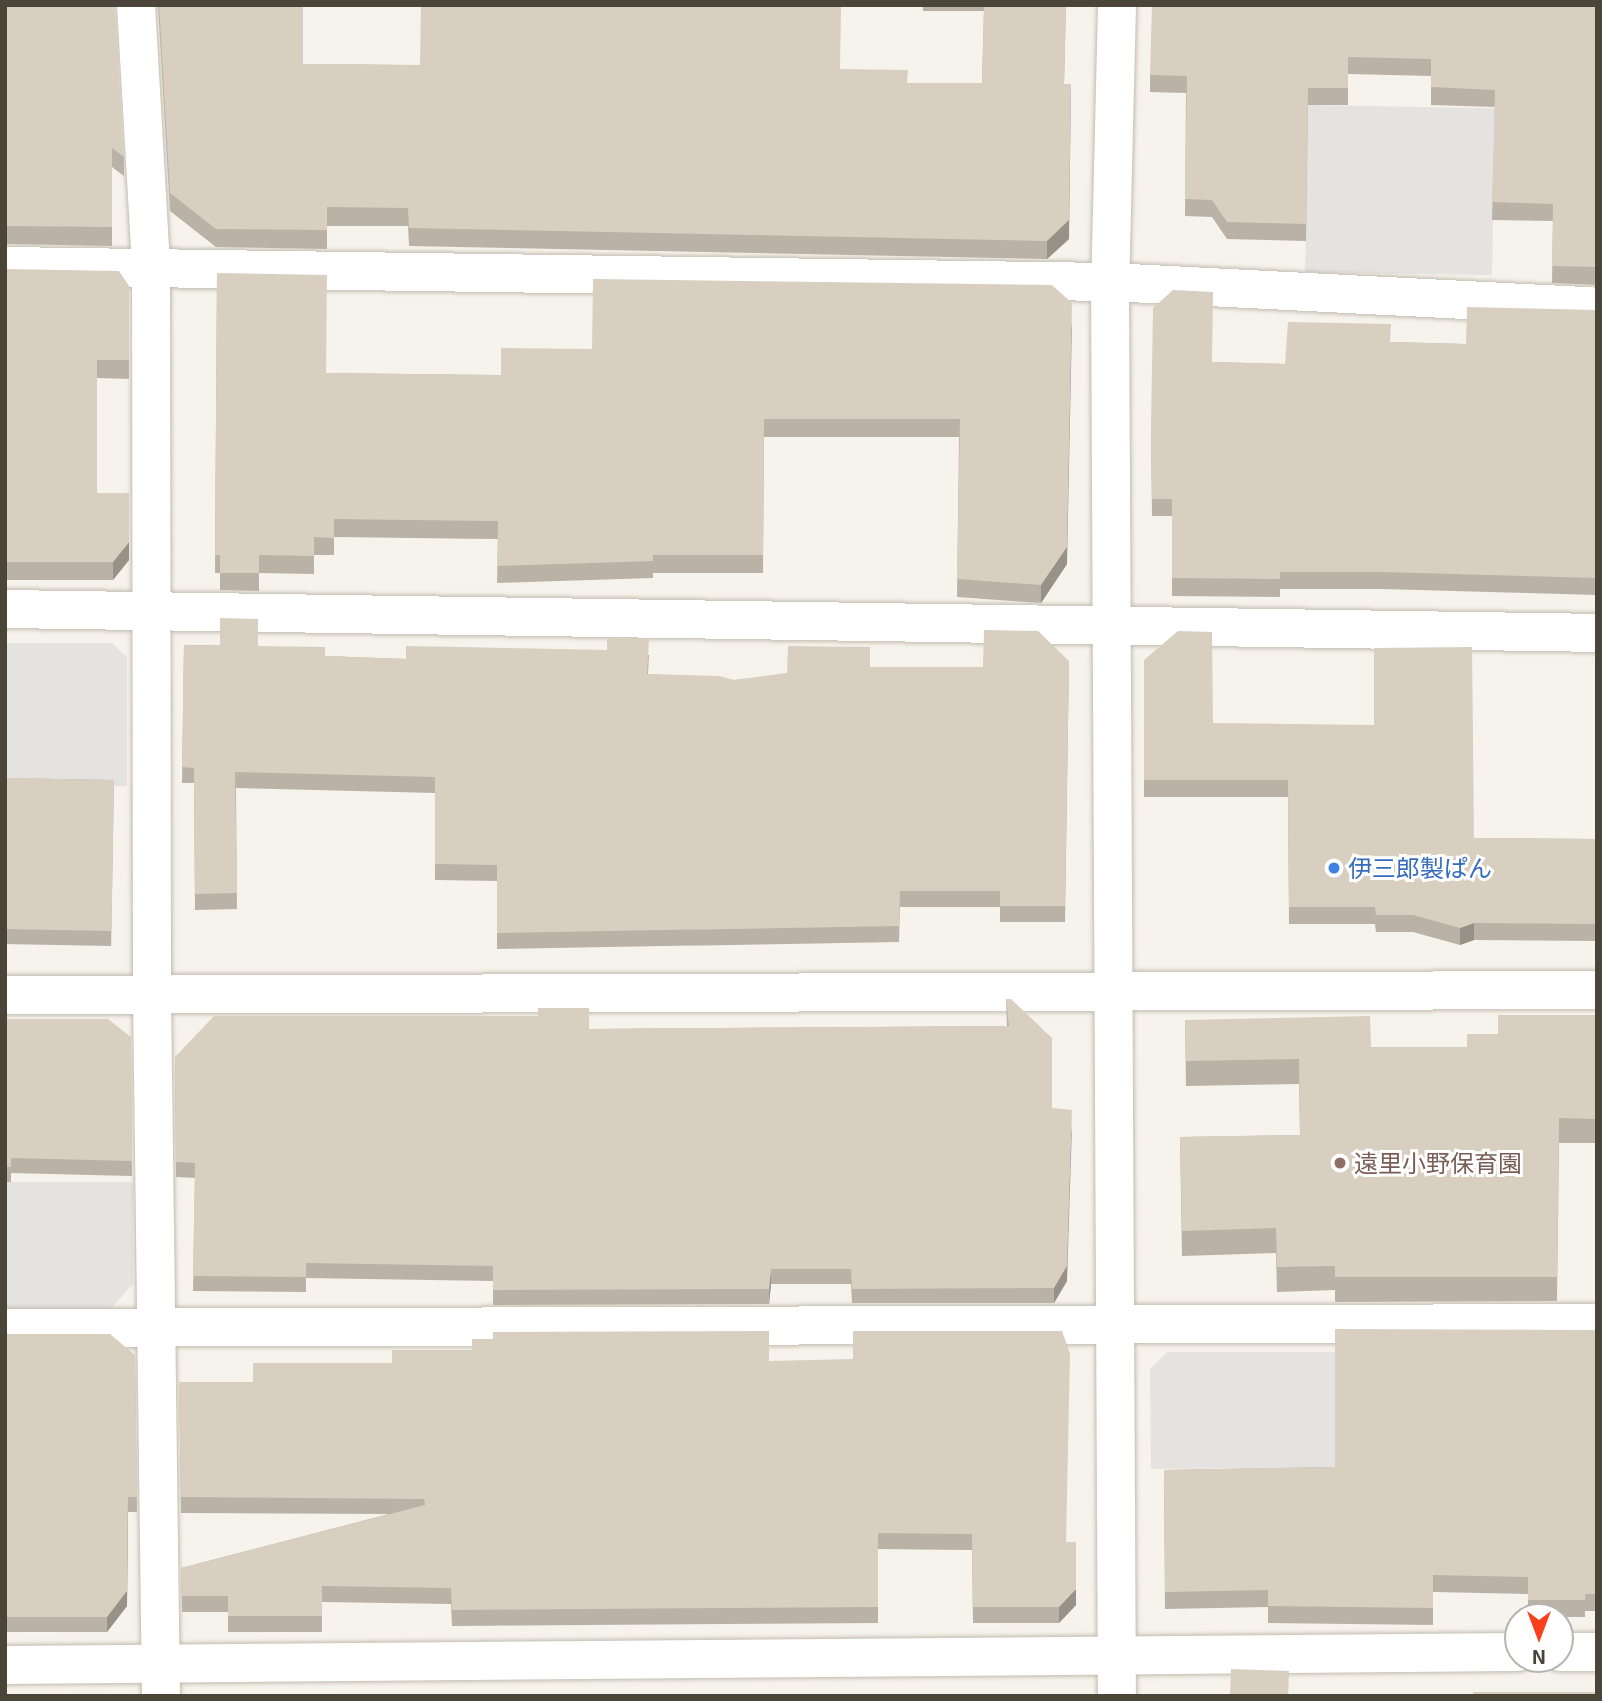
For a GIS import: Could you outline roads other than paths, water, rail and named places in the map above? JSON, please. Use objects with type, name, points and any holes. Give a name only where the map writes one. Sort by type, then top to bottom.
[{"type":"street","points":[[136,5],[151,268],[155,610],[152,994],[161,1680]]},
{"type":"street","points":[[1117,5],[1110,282],[1113,1326],[1117,1696]]},
{"type":"street","points":[[5,266],[1110,282],[1597,307]]},
{"type":"street","points":[[5,609],[1597,633]]},
{"type":"street","points":[[5,995],[1597,989]]},
{"type":"street","points":[[5,1328],[1597,1323]]},
{"type":"street","points":[[5,1665],[161,1680],[1116,1654],[1504,1652]]},
{"type":"street","points":[[1574,1652],[1597,1652]]},
{"type":"place","name":"伊三郎製ぱん","points":[[1334,868]]},
{"type":"place","name":"遠里小野保育園","points":[[1340,1163]]}]
